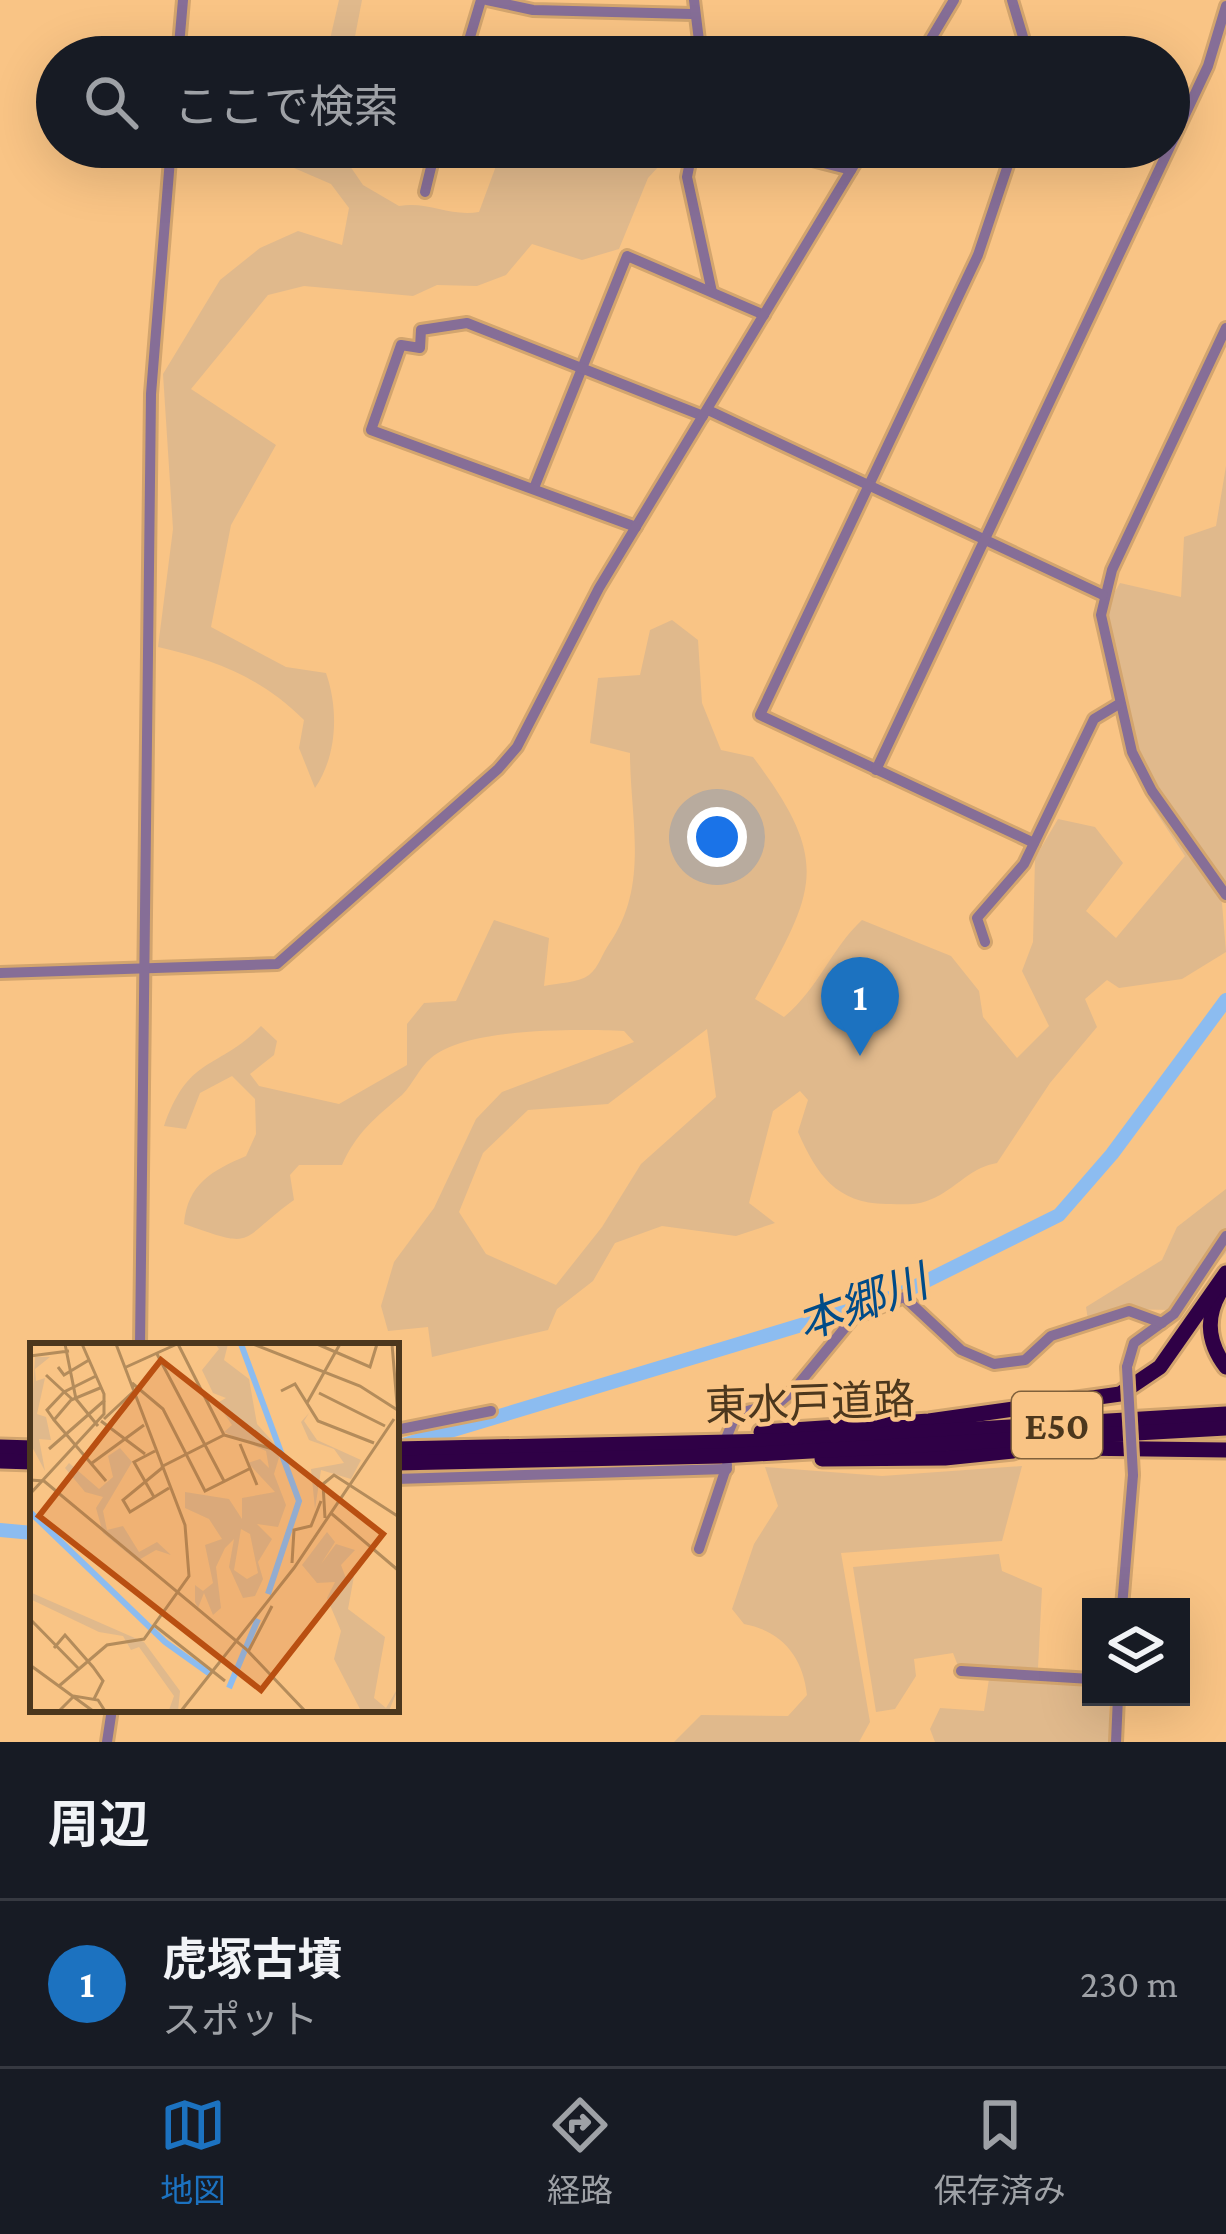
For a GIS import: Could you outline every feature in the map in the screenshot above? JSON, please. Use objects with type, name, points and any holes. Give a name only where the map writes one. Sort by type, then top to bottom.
[{"type":"highway","points":[[724,1453],[815,1425],[929,1421],[1120,1394],[1160,1367],[1226,1274]]},
{"type":"highway","points":[[1226,1284],[1209,1323],[1215,1352],[1226,1367]]},
{"type":"highway","name":"東水戸道路","points":[[399,1463],[724,1453],[1226,1414]]},
{"type":"highway","name":"東水戸道路","points":[[399,1449],[775,1454],[1226,1428]]},
{"type":"highway","points":[[775,1454],[851,1462],[1114,1446],[1226,1450]]},
{"type":"highway","points":[[0,1461],[30,1462]]},
{"type":"street","points":[[180,36],[183,0]]},
{"type":"street","points":[[471,36],[484,0],[533,10],[692,14]]},
{"type":"street","points":[[694,0],[696,36]]},
{"type":"street","points":[[933,36],[954,0]]},
{"type":"street","points":[[1012,0],[1023,36]]},
{"type":"street","points":[[1190,104],[1208,66],[1226,6]]},
{"type":"street","points":[[140,1343],[151,394],[169,168]]},
{"type":"street","points":[[425,192],[431,168]]},
{"type":"street","points":[[689,168],[712,292]]},
{"type":"street","points":[[0,973],[277,964],[292,955],[309,932],[389,870],[517,747],[636,526],[851,170],[843,168]]},
{"type":"street","points":[[1007,168],[978,255],[760,715],[1034,843]]},
{"type":"street","points":[[876,770],[1160,168]]},
{"type":"street","points":[[534,488],[627,256],[764,315]]},
{"type":"street","points":[[636,526],[371,430],[401,345],[419,348],[421,330],[431,326],[467,323],[578,370],[705,413],[1103,595]]},
{"type":"street","points":[[1226,328],[1103,595],[1101,630],[1132,752],[1152,791],[1226,895]]},
{"type":"street","points":[[985,942],[977,919],[1024,864],[1094,719],[1119,704]]},
{"type":"street","points":[[1123,1598],[1133,1475],[1127,1367],[1134,1343],[1189,1296],[1226,1235]]},
{"type":"street","points":[[699,1549],[736,1414],[780,1402],[853,1318],[904,1297],[944,1337],[974,1359],[994,1364],[1018,1363],[1051,1336],[1129,1311],[1162,1323]]},
{"type":"street","points":[[399,1429],[490,1411]]},
{"type":"street","points":[[399,1479],[724,1453]]},
{"type":"street","points":[[961,1672],[1082,1678]]},
{"type":"street","points":[[1116,1742],[1118,1706]]},
{"type":"street","points":[[107,1742],[112,1712]]},
{"type":"shaded area","points":[[339,0],[362,0],[355,36],[331,36]]},
{"type":"shaded area","points":[[294,168],[351,168],[363,185],[399,206],[468,213],[479,212],[495,168],[657,168],[648,178],[619,249],[582,260],[532,244],[506,275],[477,286],[437,285],[413,296],[304,286],[268,295],[191,389],[276,445],[231,525],[211,627],[286,667],[326,673],[334,732],[328,762],[315,788],[299,748],[304,720],[288,705],[237,673],[158,647],[173,529],[163,374],[220,280],[260,248],[298,231],[342,245],[349,208],[331,184]]},
{"type":"shaded area","points":[[1226,466],[1226,885],[1157,790],[1137,752],[1106,621],[1107,605],[1120,583],[1181,597],[1184,537],[1216,526]]},
{"type":"shaded area","points":[[672,620],[698,640],[702,703],[721,750],[753,757],[796,824],[805,851],[802,902],[755,999],[784,1017],[862,920],[951,956],[979,991],[983,1017],[1017,1058],[1049,1026],[1022,971],[1033,942],[1035,858],[1058,819],[1095,827],[1123,863],[1086,911],[1116,938],[1185,856],[1148,800],[1152,795],[1222,903],[1226,952],[1182,979],[1119,988],[1107,980],[1085,999],[1097,1027],[1050,1083],[997,1163],[940,1195],[919,1203],[886,1204],[854,1198],[830,1184],[798,1132],[808,1100],[800,1091],[773,1111],[749,1203],[775,1223],[736,1236],[662,1226],[615,1243],[593,1281],[557,1309],[548,1330],[432,1357],[428,1327],[388,1331],[381,1306],[394,1262],[434,1208],[476,1119],[502,1092],[634,1042],[624,1031],[523,1032],[448,1048],[431,1058],[402,1095],[368,1126],[342,1165],[299,1165],[290,1175],[294,1200],[245,1238],[224,1237],[184,1224],[190,1198],[204,1180],[246,1156],[256,1134],[255,1099],[232,1076],[200,1093],[186,1129],[164,1126],[194,1075],[261,1026],[277,1041],[274,1055],[250,1074],[259,1086],[339,1104],[407,1065],[407,1024],[424,1003],[456,1001],[494,920],[549,938],[544,986],[579,980],[592,972],[622,922],[630,899],[635,851],[630,753],[590,743],[598,678],[640,675],[650,630]],"holes":[[[707,1029],[716,1097],[641,1164],[602,1227],[556,1285],[486,1254],[459,1212],[483,1153],[528,1110],[608,1104]]]},
{"type":"shaded area","points":[[1226,1189],[1226,1253],[1171,1310],[1124,1309],[1088,1320],[1086,1307],[1162,1260],[1177,1227]]},
{"type":"shaded area","points":[[1022,1466],[1002,1541],[841,1553],[870,1722],[859,1742],[674,1742],[701,1715],[788,1716],[807,1695],[801,1669],[788,1648],[769,1633],[744,1624],[732,1609],[754,1544],[778,1506],[765,1467],[882,1476]]},
{"type":"shaded area","points":[[999,1554],[1002,1571],[1042,1588],[1038,1669],[958,1666],[953,1653],[914,1659],[916,1676],[895,1709],[876,1712],[853,1567]]},
{"type":"shaded area","points":[[989,1679],[1082,1685],[1082,1706],[1109,1706],[1109,1742],[935,1742],[930,1729],[940,1708],[984,1711]]},
{"type":"waterway","name":"本郷川","points":[[400,1446],[894,1297],[1059,1215],[1112,1154],[1226,1000]]},
{"type":"waterway","name":"本郷川","points":[[0,1530],[30,1533]]},
{"type":"place","name":"虎塚古墳","points":[[860,1056]]}]
